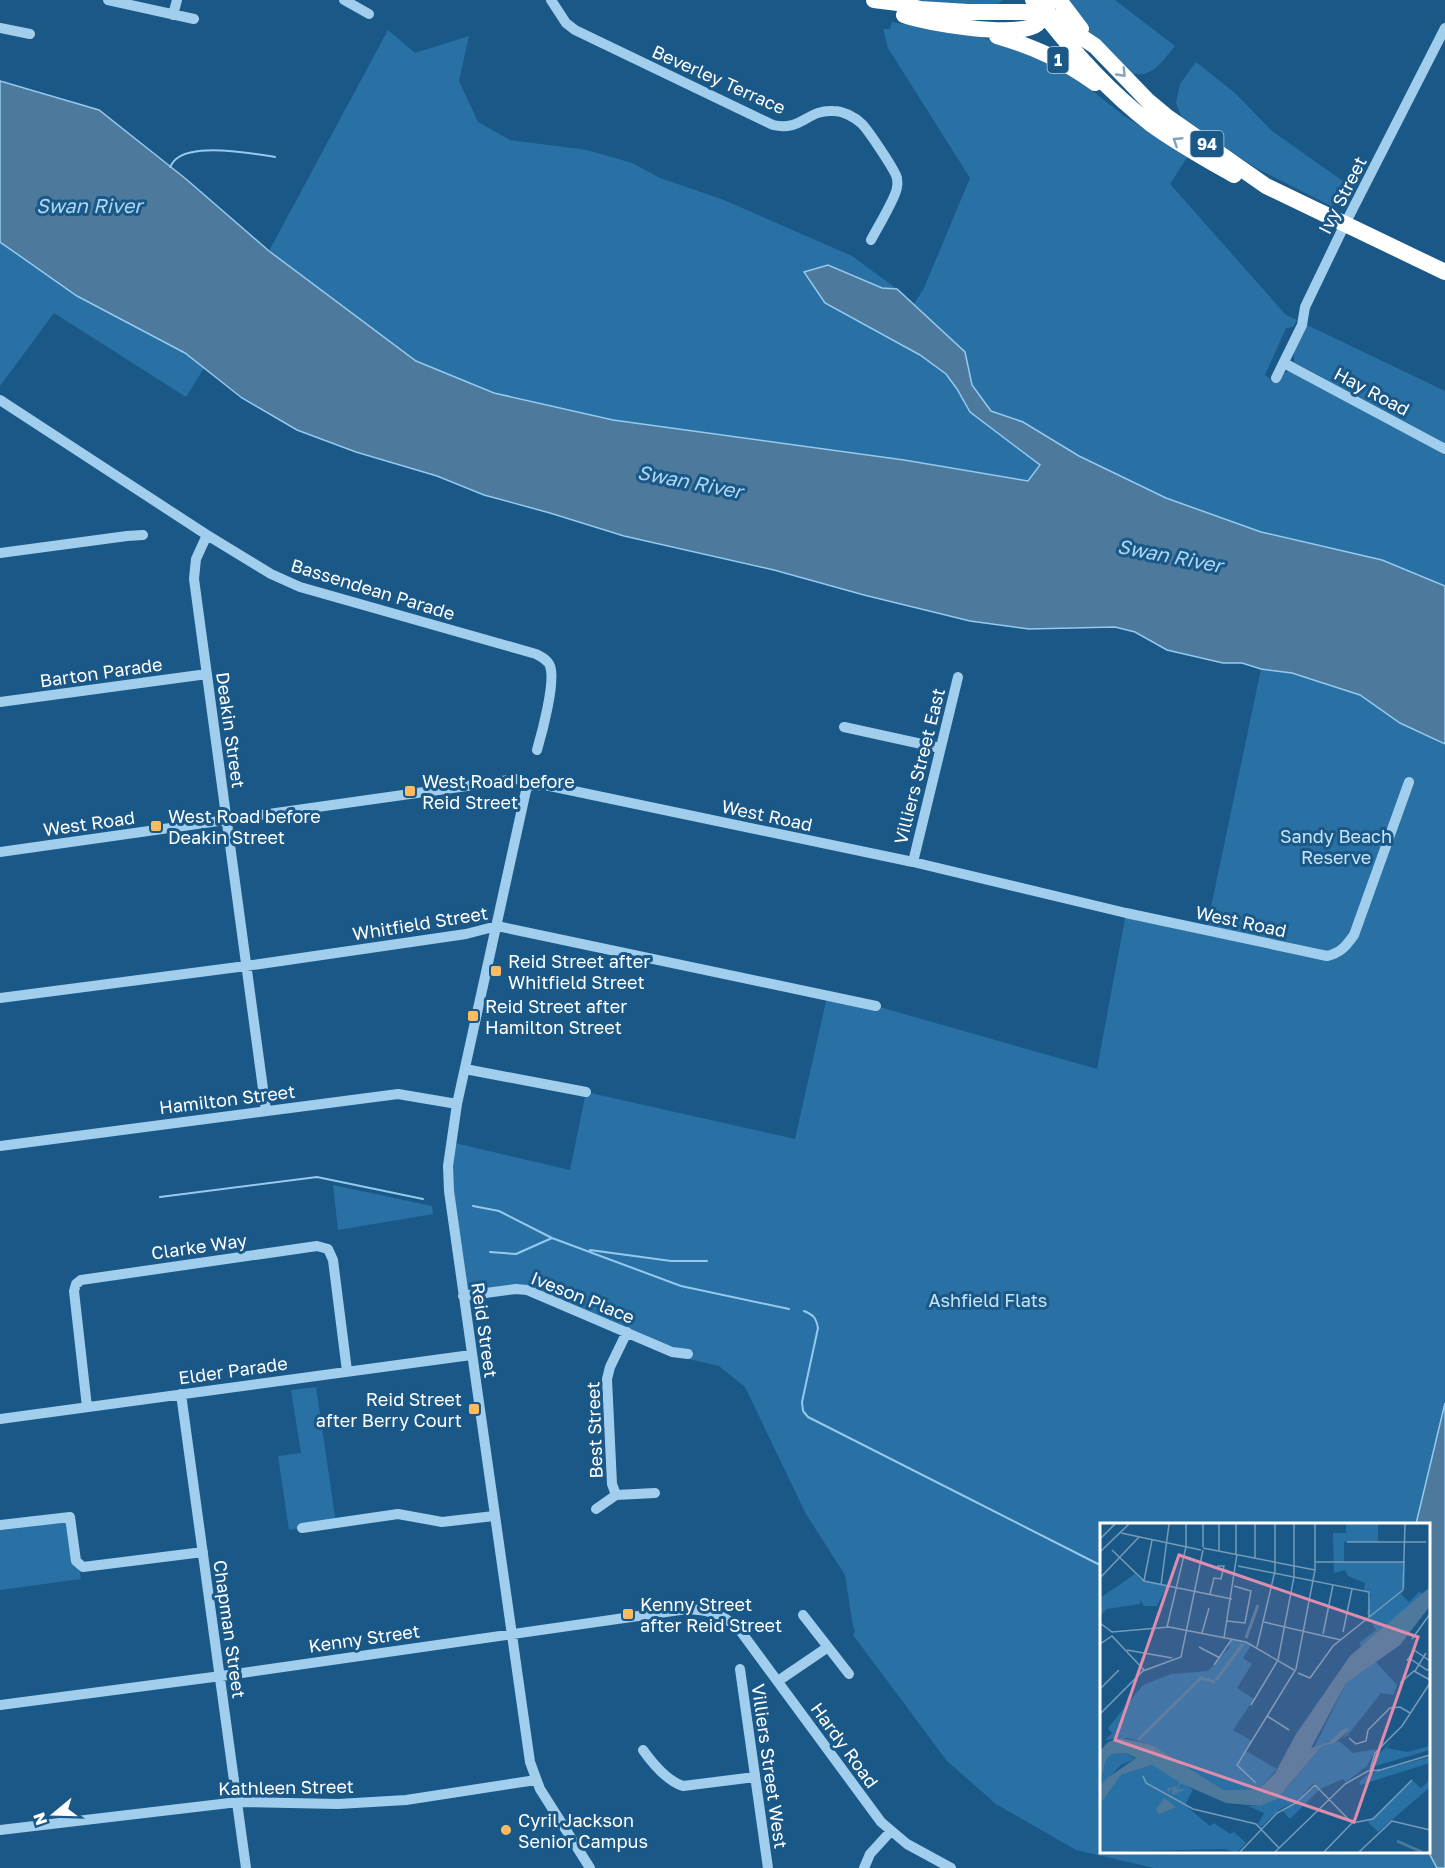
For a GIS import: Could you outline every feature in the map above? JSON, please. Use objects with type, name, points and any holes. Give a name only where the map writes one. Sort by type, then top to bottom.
[{"type":"highway","name":"1","points":[[874,0],[920,9],[968,12],[1029,12],[1047,7],[1095,46]]},
{"type":"highway","name":"1","points":[[874,0],[914,19],[975,29],[1022,44],[1070,65],[1133,109]]},
{"type":"highway","points":[[1000,12],[1012,5],[1015,0]]},
{"type":"highway","name":"94","points":[[1033,0],[1047,7],[1083,60],[1133,109],[1153,125],[1240,179],[1266,186]]},
{"type":"highway","name":"94","points":[[1059,0],[1095,46],[1148,101],[1166,116],[1266,186],[1445,272]]},
{"type":"highway","points":[[975,29],[1030,28],[1037,24],[1047,7]]},
{"type":"street","points":[[108,0],[194,19]]},
{"type":"street","points":[[173,15],[177,0]]},
{"type":"street","points":[[344,0],[369,14]]},
{"type":"street","name":"Beverley Terrace","points":[[551,0],[566,23],[575,30],[773,125],[784,128],[797,125],[823,111],[834,111],[853,117],[864,125],[897,176],[898,189],[871,240]]},
{"type":"street","points":[[0,28],[30,34]]},
{"type":"street","name":"Ivy Street","points":[[1276,378],[1302,325],[1305,307],[1345,224],[1445,28]]},
{"type":"street","name":"Hay Road","points":[[1284,363],[1445,449]]},
{"type":"street","name":"Bassendean Parade","points":[[0,399],[207,535],[271,574],[300,587],[544,658],[549,663],[552,677],[537,750]]},
{"type":"street","points":[[0,553],[143,535]]},
{"type":"street","name":"Deakin Street","points":[[207,535],[202,543],[194,569],[266,1111]]},
{"type":"street","name":"Barton Parade","points":[[0,702],[207,674]]},
{"type":"street","name":"Villiers Street East","points":[[913,862],[958,677]]},
{"type":"street","points":[[844,727],[940,748]]},
{"type":"street","name":"West Road","points":[[0,852],[520,780],[527,786],[545,785],[913,862],[1126,913],[1327,956],[1337,954],[1346,947],[1354,934],[1409,782]]},
{"type":"street","name":"Reid Street","points":[[527,786],[457,1104],[448,1179],[528,1751],[536,1780],[590,1868]]},
{"type":"street","name":"Whitfield Street","points":[[0,998],[246,966],[466,934],[497,926],[876,1006]]},
{"type":"street","points":[[465,1069],[586,1092]]},
{"type":"street","name":"Hamilton Street","points":[[0,1146],[398,1094],[457,1104]]},
{"type":"street","name":"Clarke Way","points":[[87,1407],[74,1291],[76,1284],[81,1280],[306,1247],[323,1247],[331,1254],[347,1371]]},
{"type":"street","name":"Iveson Place","points":[[463,1296],[516,1289],[527,1290],[672,1352],[688,1354]]},
{"type":"street","name":"Best Street","points":[[616,1495],[612,1484],[607,1379],[610,1367],[627,1332]]},
{"type":"street","name":"Elder Parade","points":[[0,1419],[471,1355]]},
{"type":"street","name":"Chapman Street","points":[[181,1394],[246,1868]]},
{"type":"street","name":"Best Street","points":[[596,1509],[616,1495],[654,1493]]},
{"type":"street","points":[[302,1528],[398,1514],[442,1522],[494,1516]]},
{"type":"street","points":[[0,1525],[70,1517],[76,1561],[83,1567],[203,1552]]},
{"type":"street","name":"Kenny Street","points":[[0,1705],[691,1609],[710,1611],[730,1621]]},
{"type":"street","points":[[803,1615],[849,1674]]},
{"type":"street","name":"Hardy Road","points":[[730,1621],[747,1639],[872,1810],[891,1831],[918,1851],[951,1868]]},
{"type":"street","points":[[778,1681],[828,1647]]},
{"type":"street","name":"Villiers Street West","points":[[740,1669],[768,1868]]},
{"type":"street","points":[[643,1750],[672,1782],[683,1786],[755,1777]]},
{"type":"street","name":"Kathleen Street","points":[[0,1830],[238,1802],[338,1804],[378,1802],[536,1780]]},
{"type":"street","points":[[864,1868],[870,1854],[891,1831]]},
{"type":"green space","points":[[913,0],[1003,0],[992,8]]},
{"type":"green space","points":[[1065,0],[1115,0],[1175,46],[1159,65],[1147,73],[1140,74],[1124,70],[1080,22]]},
{"type":"green space","points":[[892,22],[980,37],[1023,49],[1064,68],[1124,116],[1188,156],[1170,184],[1286,315],[1297,320],[1293,327],[1286,328],[1265,375],[1276,383],[1282,374],[1289,371],[1445,455],[1445,586],[1382,560],[1261,532],[1166,498],[1079,456],[1023,422],[991,411],[972,385],[965,352],[914,304],[924,288],[970,178],[888,48],[883,29],[890,29]]},
{"type":"green space","points":[[388,30],[415,53],[469,36],[459,81],[478,122],[510,140],[587,150],[632,163],[660,178],[724,200],[852,256],[897,289],[882,288],[828,265],[825,303],[920,355],[946,374],[992,429],[1041,465],[1028,481],[613,420],[494,393],[416,361],[269,251]]},
{"type":"green space","points":[[1196,62],[1235,93],[1272,131],[1354,189],[1333,207],[1258,169],[1183,121],[1176,103],[1180,84]]},
{"type":"green space","points":[[0,242],[77,296],[185,353],[204,368],[186,397],[54,313],[0,386]]},
{"type":"green space","points":[[1305,324],[1445,391],[1445,443],[1294,362],[1294,347]]},
{"type":"green space","name":"Ashfield Flats","points":[[1261,669],[1292,673],[1360,695],[1400,723],[1445,744],[1445,1403],[1416,1523],[1100,1523],[1100,1853],[1430,1853],[1437,1868],[1154,1868],[1076,1850],[996,1804],[947,1761],[853,1635],[855,1631],[845,1575],[806,1514],[745,1387],[719,1366],[671,1355],[528,1291],[464,1299],[449,1191],[451,1142],[570,1170],[586,1092],[795,1139],[827,997],[876,1006],[1097,1069],[1126,913],[1206,931]]},
{"type":"green space","points":[[333,1185],[432,1206],[433,1214],[338,1230]]},
{"type":"green space","points":[[316,1387],[336,1523],[289,1530],[278,1456],[301,1453],[291,1390]]},
{"type":"green space","points":[[70,1517],[81,1579],[0,1590],[0,1525]]},
{"type":"water","name":"Swan River","points":[[0,81],[99,110],[186,179],[269,251],[416,361],[494,393],[613,420],[904,460],[1028,481],[1040,465],[970,412],[946,374],[920,355],[825,303],[804,272],[828,265],[882,288],[897,289],[965,352],[972,385],[991,411],[1023,422],[1079,456],[1166,498],[1261,532],[1382,560],[1445,586],[1445,744],[1400,723],[1360,695],[1292,673],[1261,669],[1242,663],[1223,663],[1167,650],[1135,632],[1115,627],[1029,629],[970,621],[774,570],[624,536],[484,495],[437,476],[356,452],[297,430],[242,398],[185,353],[77,296],[0,242]]},
{"type":"water","points":[[1445,1403],[1445,1868],[1437,1868],[1429,1853],[1430,1523],[1416,1523]]},
{"type":"waterway","points":[[170,167],[176,159],[196,151],[224,150],[275,157]]},
{"type":"waterway","points":[[160,1197],[317,1177],[423,1199]]},
{"type":"waterway","points":[[473,1206],[499,1211],[552,1238],[681,1286],[789,1309]]},
{"type":"waterway","points":[[490,1252],[516,1254],[552,1238]]},
{"type":"waterway","points":[[590,1250],[671,1261],[707,1261]]},
{"type":"waterway","points":[[804,1311],[814,1317],[818,1328],[802,1402],[803,1411],[808,1417],[1100,1565]]},
{"type":"place","name":"West Road before Reid Street","points":[[410,791]]},
{"type":"place","name":"West Road before Deakin Street","points":[[156,826]]},
{"type":"place","name":"Reid Street after Whitfield Street","points":[[496,971]]},
{"type":"place","name":"Reid Street after Hamilton Street","points":[[473,1016]]},
{"type":"place","name":"Reid Street after Berry Court","points":[[474,1409]]},
{"type":"place","name":"Kenny Street after Reid Street","points":[[628,1614]]},
{"type":"place","name":"Cyril Jackson Senior Campus","points":[[506,1830]]},
{"type":"park label","name":"Sandy Beach Reserve","points":[[1336,846]]}]
